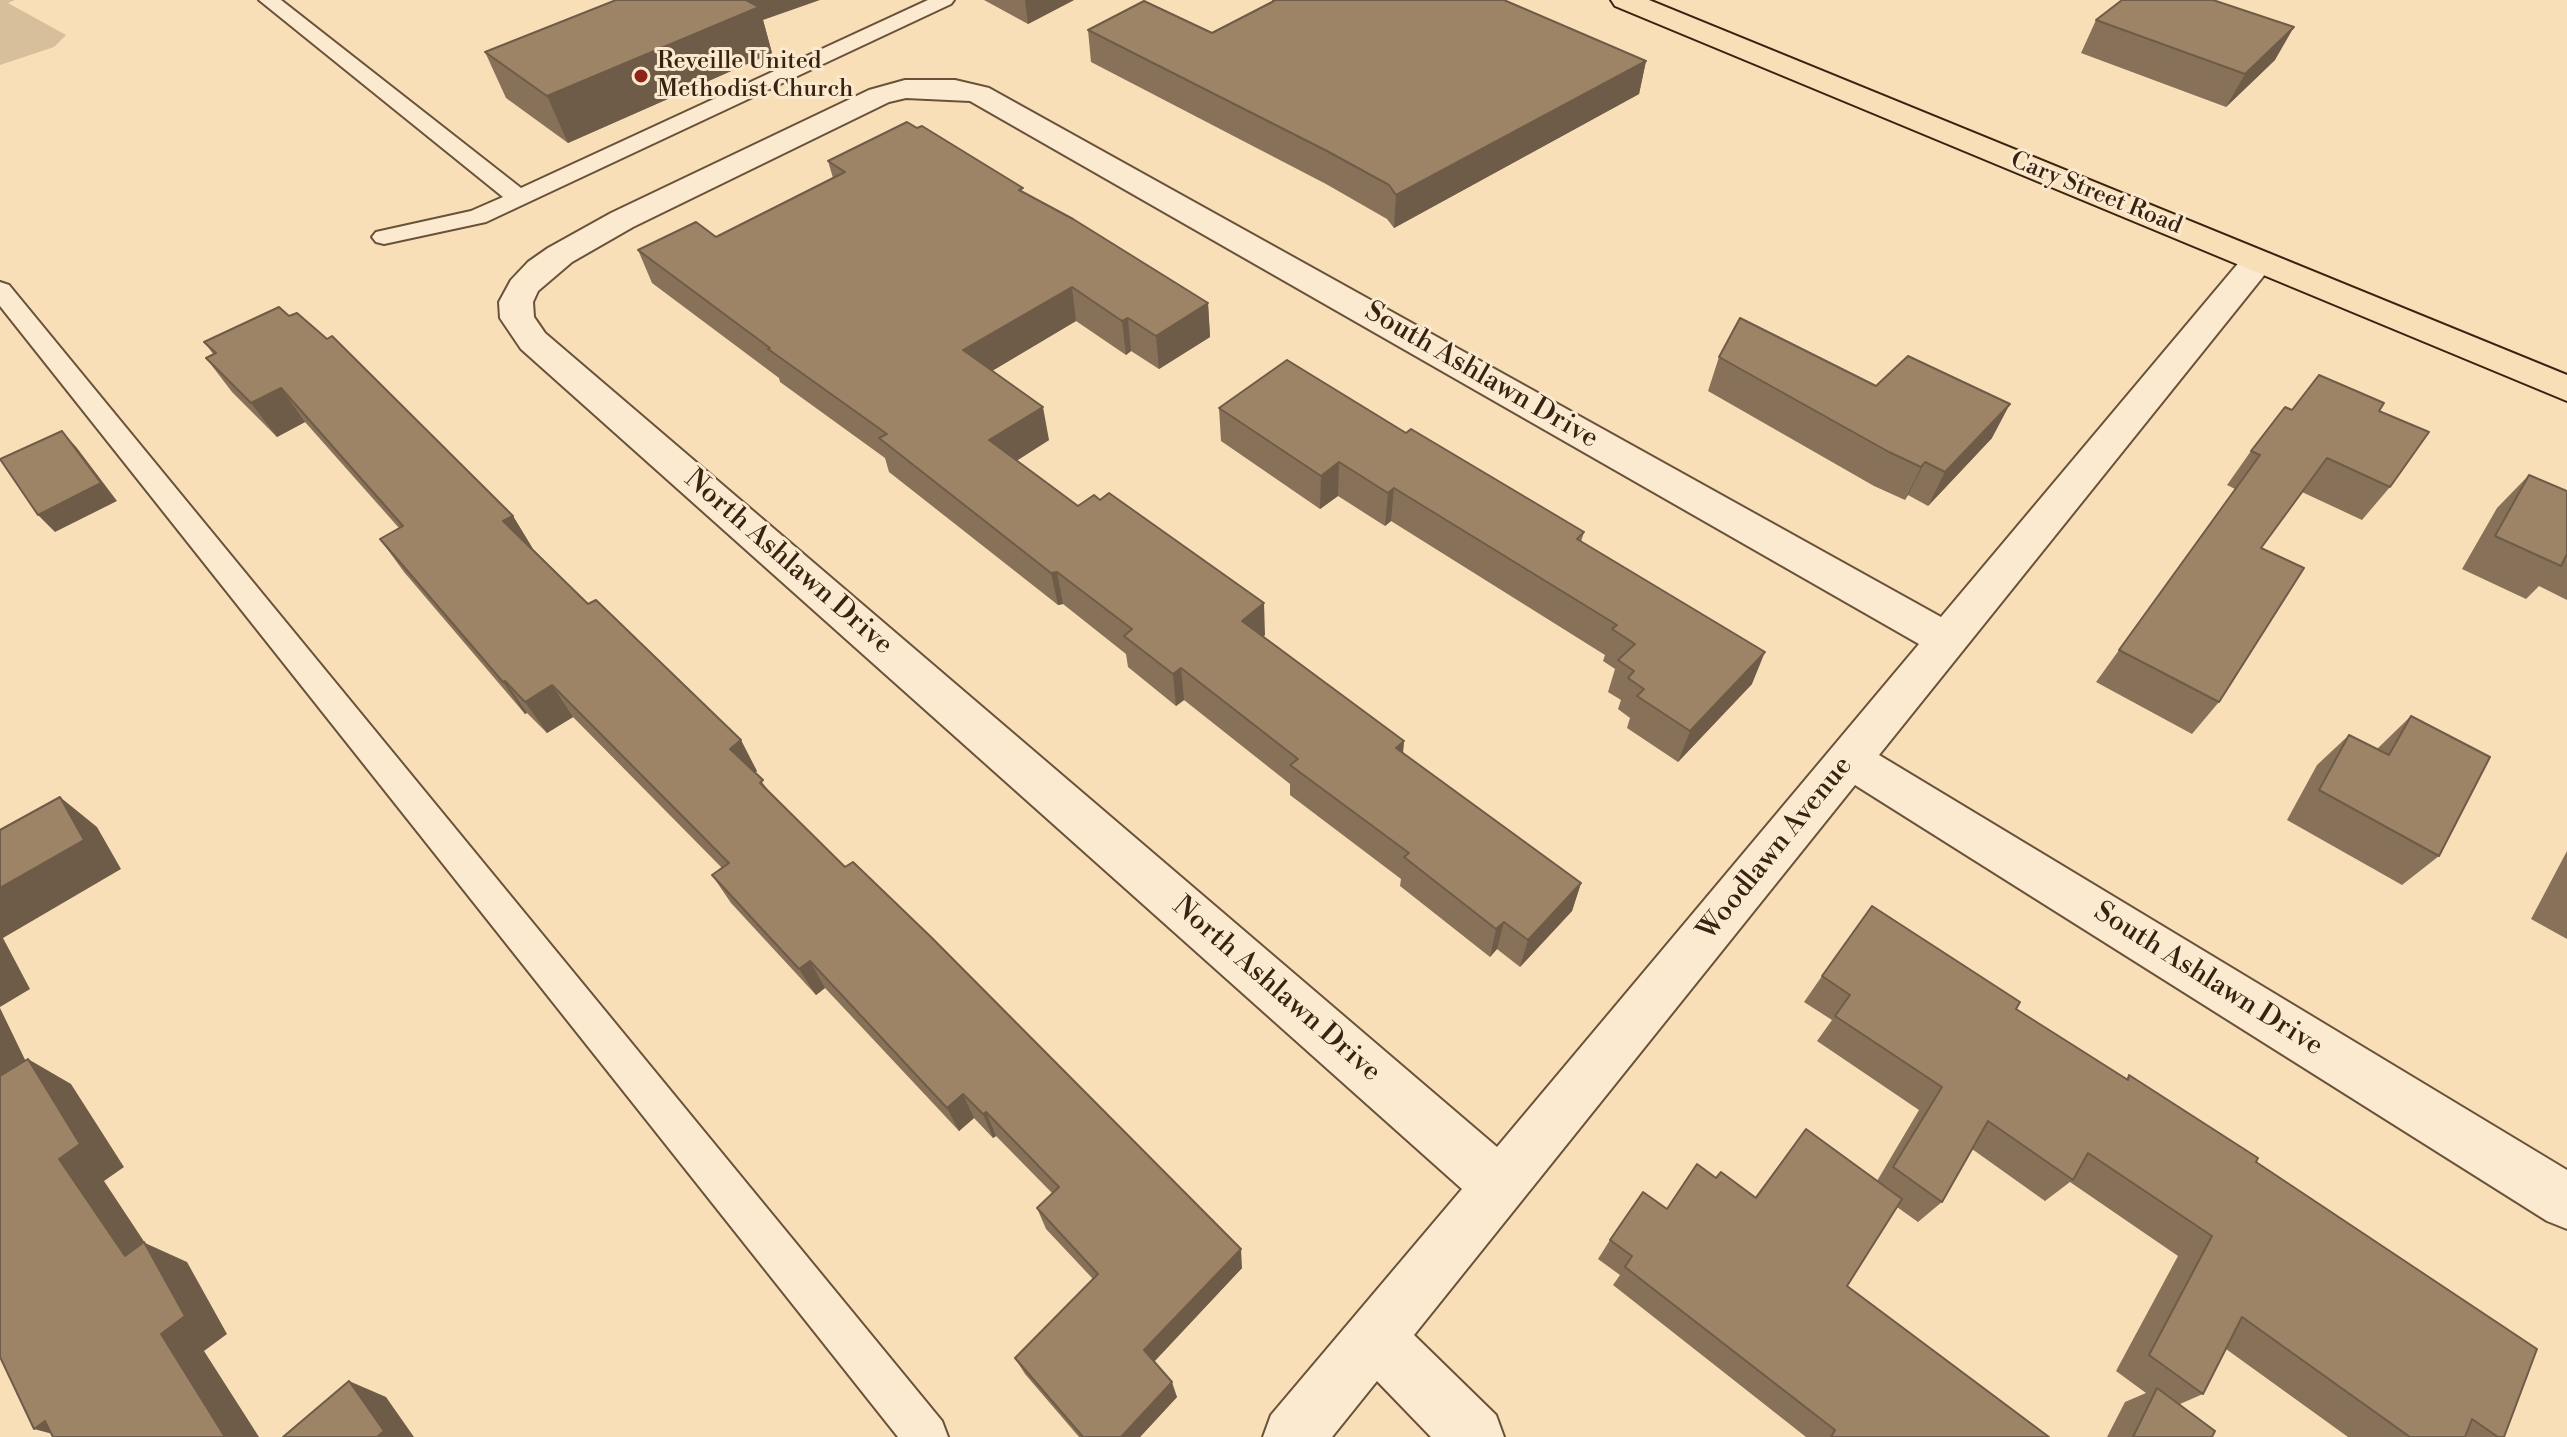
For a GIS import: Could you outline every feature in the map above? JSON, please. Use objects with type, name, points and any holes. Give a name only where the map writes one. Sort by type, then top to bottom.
[{"type":"main road","name":"Cary Street Road","points":[[1625,0],[2567,389]]},
{"type":"street","name":"North Ashlawn Drive","points":[[1015,112],[979,94],[955,89],[905,89],[879,96],[622,220],[560,255],[540,269],[523,287],[516,302],[517,318],[533,341],[1500,1186]]},
{"type":"street","name":"South Ashlawn Drive","points":[[1015,112],[1947,640]]},
{"type":"street","name":"Woodlawn Avenue","points":[[1293,1437],[2258,261]]},
{"type":"street","name":"South Ashlawn Drive","points":[[1849,759],[2567,1201]]},
{"type":"street","points":[[1375,1338],[1474,1437]]},
{"type":"lane","points":[[269,0],[519,198]]},
{"type":"lane","points":[[384,237],[478,217],[944,0]]},
{"type":"lane","points":[[0,290],[926,1437]]},
{"type":"shaded area","points":[[0,0],[15,0],[8,3],[66,35],[54,47],[0,65]]},
{"type":"building","points":[[616,0],[746,0],[759,7],[547,96],[485,52]]},
{"type":"building","points":[[1274,0],[1504,0],[1646,61],[1396,195],[1389,185],[1327,151],[1088,30],[1144,1],[1212,33]]},
{"type":"building","points":[[2122,0],[2213,0],[2294,27],[2245,74],[2096,20]]},
{"type":"building","points":[[907,122],[917,128],[922,126],[1023,188],[1019,190],[1073,219],[1208,303],[1156,336],[1128,318],[1122,321],[1072,287],[963,350],[1043,407],[989,440],[1078,506],[1094,495],[1100,500],[1109,493],[1264,603],[1242,621],[1404,741],[1396,748],[1581,883],[1528,940],[1504,922],[1496,929],[1404,857],[1409,853],[1290,765],[1298,759],[1181,668],[1173,674],[1124,636],[1132,629],[1057,572],[1051,573],[879,438],[887,434],[638,250],[696,222],[716,237],[845,172],[828,161]]},
{"type":"building","points":[[279,307],[289,316],[297,313],[327,339],[332,336],[513,516],[503,521],[588,604],[596,600],[741,740],[730,749],[763,780],[760,783],[845,867],[853,862],[931,937],[1241,1249],[1144,1350],[1172,1382],[1121,1437],[1083,1437],[1015,1358],[1098,1274],[1037,1208],[1059,1187],[986,1112],[983,1114],[963,1094],[947,1108],[810,961],[799,969],[712,875],[729,863],[552,685],[525,702],[503,682],[380,539],[403,526],[281,388],[251,403],[206,358],[216,353],[204,342]]},
{"type":"building","points":[[1740,318],[1876,386],[1908,356],[2010,404],[1945,472],[1925,462],[1921,467],[1719,357]]},
{"type":"building","points":[[1287,360],[1406,433],[1411,429],[1584,532],[1577,539],[1765,652],[1690,731],[1637,696],[1644,689],[1628,678],[1634,671],[1618,660],[1635,644],[1612,629],[1617,625],[1394,488],[1388,493],[1339,462],[1321,476],[1219,408]]},
{"type":"building","points":[[2319,375],[2384,403],[2379,411],[2429,432],[2390,487],[2327,458],[2261,548],[2304,568],[2219,702],[2119,650],[2260,455],[2251,451],[2285,407],[2292,410]]},
{"type":"building","points":[[62,431],[101,483],[38,515],[0,459]]},
{"type":"building","points":[[2529,475],[2567,491],[2567,554],[2561,566],[2495,536]]},
{"type":"building","points":[[2411,716],[2490,757],[2439,856],[2319,790],[2349,735],[2389,755]]},
{"type":"building","points":[[60,797],[84,840],[0,888],[0,830]]},
{"type":"building","points":[[1872,906],[2020,1002],[2016,1009],[2128,1080],[2129,1075],[2258,1158],[2256,1162],[2537,1349],[2504,1437],[2498,1437],[2472,1419],[2465,1437],[2410,1437],[2242,1317],[2203,1394],[2149,1355],[2212,1236],[2088,1153],[2073,1180],[1988,1121],[1942,1202],[1893,1167],[1942,1087],[1835,1016],[1850,995],[1822,976]]},
{"type":"building","points":[[28,1059],[80,1144],[59,1159],[125,1256],[144,1242],[185,1316],[161,1334],[225,1437],[53,1437],[45,1421],[34,1429],[0,1357],[0,1076]]},
{"type":"building","points":[[1806,1129],[1902,1199],[1847,1286],[2049,1437],[1831,1437],[1835,1430],[1625,1267],[1632,1256],[1610,1240],[1643,1192],[1667,1209],[1697,1164],[1716,1178],[1721,1172],[1756,1198]]},
{"type":"building","points":[[349,1381],[384,1431],[377,1437],[283,1437]]},
{"type":"building","points":[[2157,1388],[2215,1431],[2212,1437],[2133,1437]]},
{"type":"place","name":"Reveille United Methodist Church","points":[[641,76]]}]
